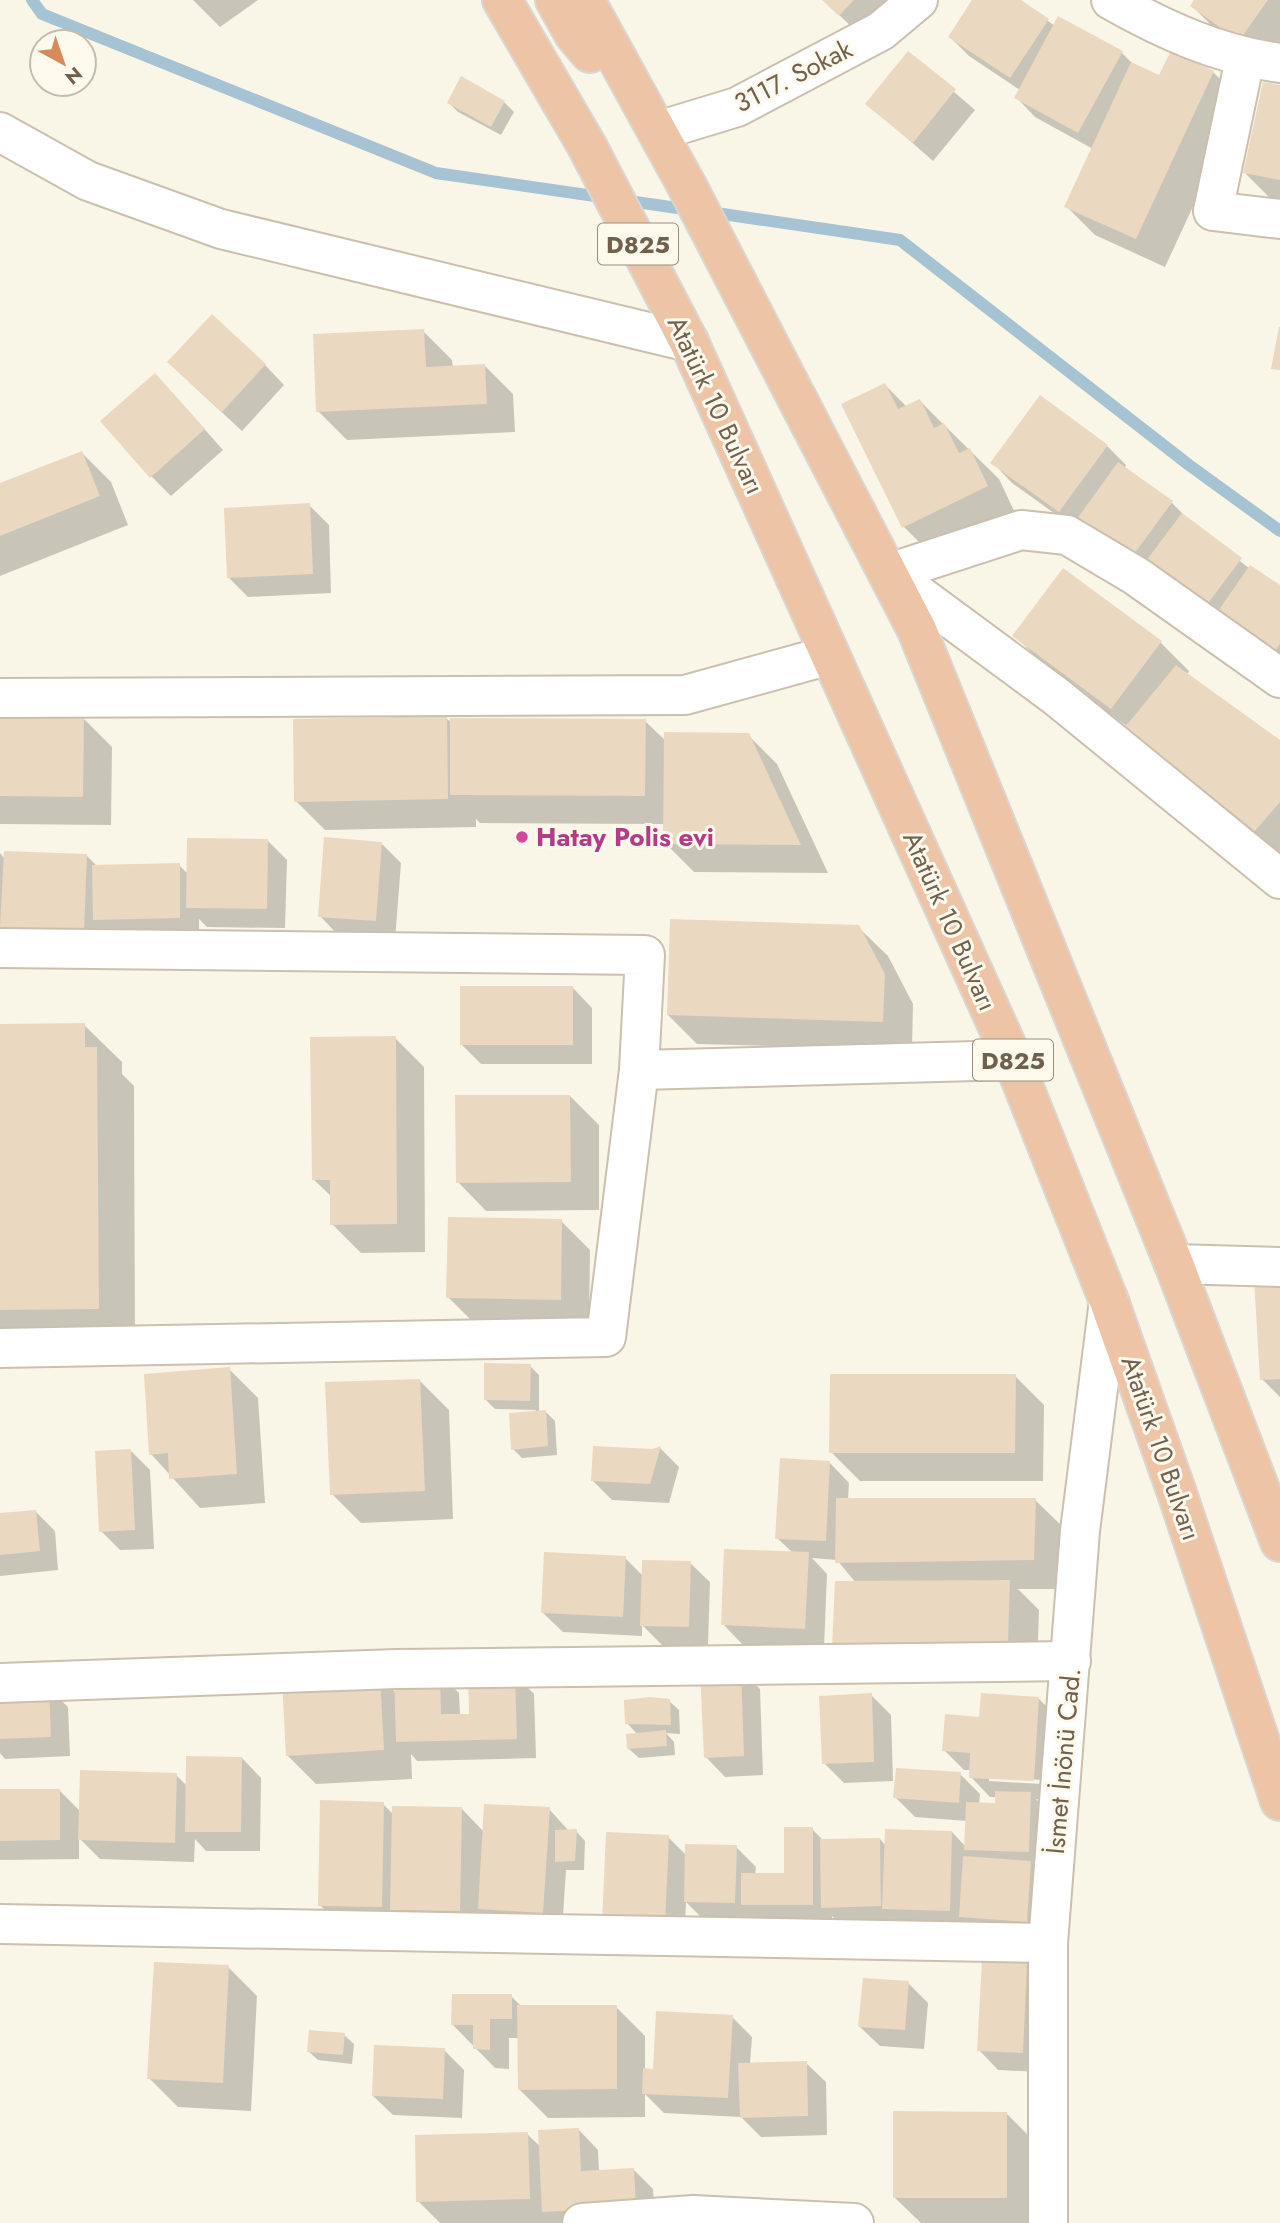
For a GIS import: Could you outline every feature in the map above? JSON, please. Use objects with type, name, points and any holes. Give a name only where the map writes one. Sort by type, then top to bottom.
[{"type":"highway","name":"Atatürk 10 Bulvarı","points":[[502,0],[587,146],[689,342],[1013,1060],[1109,1301],[1177,1493],[1280,1801]]},
{"type":"highway","points":[[555,0],[574,34],[658,131]]},
{"type":"highway","name":"D825","points":[[585,0],[687,186],[917,630],[1174,1264],[1280,1542]]},
{"type":"street","name":"3117. Sokak","points":[[658,131],[737,107],[881,31],[918,0]]},
{"type":"street","points":[[1111,0],[1157,26],[1262,61],[1213,211],[1280,219]]},
{"type":"street","points":[[0,132],[88,181],[221,229],[689,342]]},
{"type":"street","points":[[889,573],[1021,530],[1067,535],[1136,576],[1280,678]]},
{"type":"street","points":[[889,573],[1057,697],[1280,879]]},
{"type":"street","points":[[0,698],[684,695],[830,654]]},
{"type":"street","points":[[0,948],[645,955],[639,1070],[606,1337],[0,1348]]},
{"type":"street","points":[[639,1070],[1013,1060]]},
{"type":"street","points":[[1174,1264],[1280,1267]]},
{"type":"street","name":"İsmet İnönü Cad.","points":[[1048,2223],[1048,1943],[1080,1531],[1109,1301]]},
{"type":"street","points":[[0,1683],[397,1668],[1071,1661]]},
{"type":"street","points":[[0,1924],[1048,1943]]},
{"type":"street","points":[[582,2223],[694,2215],[854,2223]]},
{"type":"building","points":[[822,0],[854,0],[839,16]]},
{"type":"building","points":[[972,0],[1021,0],[1049,19],[1010,78],[948,37]]},
{"type":"building","points":[[1194,0],[1268,0],[1239,41],[1190,6]]},
{"type":"building","points":[[1058,16],[1123,51],[1078,133],[1014,98]]},
{"type":"building","points":[[908,51],[956,89],[913,143],[865,104]]},
{"type":"building","points":[[1171,51],[1214,71],[1136,239],[1064,207],[1131,62],[1159,75]]},
{"type":"building","points":[[461,76],[505,101],[491,127],[447,103]]},
{"type":"building","points":[[1263,82],[1280,85],[1280,180],[1243,173]]},
{"type":"building","points":[[212,314],[266,364],[222,412],[167,362]]},
{"type":"building","points":[[1280,327],[1280,370],[1271,369]]},
{"type":"building","points":[[424,329],[426,367],[485,364],[487,404],[316,412],[313,334]]},
{"type":"building","points":[[155,373],[205,429],[150,478],[100,421]]},
{"type":"building","points":[[885,383],[898,409],[920,399],[934,428],[944,423],[959,453],[970,448],[988,486],[902,528],[841,404]]},
{"type":"building","points":[[1040,395],[1108,445],[1059,512],[990,463]]},
{"type":"building","points":[[82,451],[100,496],[0,536],[0,483]]},
{"type":"building","points":[[1118,462],[1173,501],[1129,561],[1074,523]]},
{"type":"building","points":[[310,503],[313,574],[227,578],[224,508]]},
{"type":"building","points":[[1182,513],[1242,558],[1203,610],[1143,565]]},
{"type":"building","points":[[1250,565],[1280,585],[1280,644],[1275,651],[1218,611]]},
{"type":"building","points":[[1063,568],[1162,641],[1111,709],[1012,636]]},
{"type":"building","points":[[1176,665],[1280,740],[1280,802],[1248,839],[1121,732]]},
{"type":"building","points":[[0,715],[84,716],[83,797],[0,796]]},
{"type":"building","points":[[447,716],[448,799],[294,802],[293,719]]},
{"type":"building","points":[[450,718],[646,719],[645,796],[450,795]]},
{"type":"building","points":[[664,732],[749,733],[801,845],[663,844]]},
{"type":"building","points":[[324,837],[382,842],[376,921],[318,917]]},
{"type":"building","points":[[187,838],[268,839],[267,909],[186,908]]},
{"type":"building","points":[[4,851],[87,854],[84,931],[0,927]]},
{"type":"building","points":[[180,863],[180,918],[93,920],[92,865]]},
{"type":"building","points":[[670,919],[859,925],[885,974],[883,1022],[667,1015]]},
{"type":"building","points":[[460,986],[573,986],[573,1045],[460,1045]]},
{"type":"building","points":[[85,1023],[85,1047],[97,1047],[99,1309],[0,1310],[0,1024]]},
{"type":"building","points":[[396,1036],[397,1224],[330,1225],[330,1180],[312,1180],[310,1037]]},
{"type":"building","points":[[455,1095],[570,1095],[571,1182],[456,1183]]},
{"type":"building","points":[[448,1217],[562,1219],[561,1300],[446,1298]]},
{"type":"building","points":[[1254,1279],[1280,1279],[1280,1379],[1260,1380]]},
{"type":"building","points":[[484,1363],[531,1364],[530,1401],[484,1400]]},
{"type":"building","points":[[230,1367],[237,1474],[169,1479],[168,1453],[149,1455],[144,1374]]},
{"type":"building","points":[[830,1374],[1016,1374],[1015,1453],[829,1453]]},
{"type":"building","points":[[420,1379],[425,1491],[330,1495],[325,1382]]},
{"type":"building","points":[[546,1410],[548,1446],[511,1450],[509,1413]]},
{"type":"building","points":[[593,1446],[652,1449],[661,1446],[650,1484],[591,1481]]},
{"type":"building","points":[[131,1449],[135,1530],[99,1532],[95,1451]]},
{"type":"building","points":[[780,1458],[830,1461],[826,1541],[775,1539]]},
{"type":"building","points":[[836,1498],[1036,1498],[1034,1560],[835,1563]]},
{"type":"building","points":[[36,1510],[40,1551],[0,1555],[0,1513]]},
{"type":"building","points":[[724,1549],[809,1552],[805,1629],[721,1625]]},
{"type":"building","points":[[544,1552],[626,1556],[623,1617],[541,1613]]},
{"type":"building","points":[[642,1560],[691,1561],[689,1627],[640,1626]]},
{"type":"building","points":[[1010,1580],[1008,1642],[832,1648],[835,1581]]},
{"type":"building","points":[[741,1667],[744,1756],[704,1758],[700,1669]]},
{"type":"building","points":[[440,1672],[441,1714],[469,1714],[468,1674],[515,1673],[517,1739],[396,1742],[394,1674]]},
{"type":"building","points":[[380,1675],[384,1750],[286,1756],[282,1681]]},
{"type":"building","points":[[49,1686],[51,1737],[0,1739],[0,1688]]},
{"type":"building","points":[[872,1693],[874,1762],[822,1764],[819,1696]]},
{"type":"building","points":[[981,1693],[1039,1697],[1034,1781],[969,1778],[970,1753],[942,1751],[945,1714],[979,1717]]},
{"type":"building","points":[[650,1697],[670,1699],[671,1725],[625,1724],[624,1700]]},
{"type":"building","points":[[666,1730],[667,1746],[627,1749],[626,1734]]},
{"type":"building","points":[[186,1756],[242,1757],[241,1832],[185,1832]]},
{"type":"building","points":[[896,1768],[961,1772],[959,1803],[893,1798]]},
{"type":"building","points":[[80,1770],[177,1773],[175,1843],[78,1840]]},
{"type":"building","points":[[0,1789],[60,1789],[60,1840],[0,1841]]},
{"type":"building","points":[[995,1791],[1031,1792],[1029,1852],[964,1850],[966,1802],[995,1803]]},
{"type":"building","points":[[320,1800],[384,1802],[382,1907],[318,1906]]},
{"type":"building","points":[[484,1804],[550,1807],[543,1913],[478,1909]]},
{"type":"building","points":[[392,1806],[462,1807],[460,1911],[390,1910]]},
{"type":"building","points":[[784,1827],[813,1827],[813,1905],[741,1905],[741,1873],[784,1873]]},
{"type":"building","points":[[577,1829],[575,1861],[555,1862],[555,1830]]},
{"type":"building","points":[[885,1829],[952,1831],[950,1911],[882,1909]]},
{"type":"building","points":[[606,1832],[669,1835],[665,1926],[602,1924]]},
{"type":"building","points":[[880,1838],[881,1906],[821,1908],[820,1839]]},
{"type":"building","points":[[685,1844],[737,1845],[735,1903],[684,1902]]},
{"type":"building","points":[[963,1856],[1031,1861],[1027,1922],[959,1917]]},
{"type":"building","points":[[982,1960],[1027,1963],[1023,2053],[977,2051]]},
{"type":"building","points":[[154,1962],[229,1965],[223,2083],[147,2079]]},
{"type":"building","points":[[863,1978],[909,1981],[905,2030],[858,2027]]},
{"type":"building","points":[[452,1994],[512,1994],[512,2019],[490,2019],[490,2050],[473,2049],[473,2025],[451,2025]]},
{"type":"building","points":[[517,2005],[617,2005],[617,2089],[518,2090]]},
{"type":"building","points":[[656,2011],[733,2015],[728,2098],[642,2094],[643,2068],[653,2069]]},
{"type":"building","points":[[309,2030],[345,2033],[343,2055],[307,2052]]},
{"type":"building","points":[[374,2045],[445,2048],[443,2099],[372,2096]]},
{"type":"building","points":[[807,2061],[808,2116],[740,2118],[738,2063]]},
{"type":"building","points":[[893,2111],[1007,2112],[1007,2198],[893,2198]]},
{"type":"building","points":[[579,2128],[581,2171],[634,2168],[636,2207],[542,2212],[538,2130]]},
{"type":"building","points":[[528,2132],[530,2199],[416,2202],[415,2135]]},
{"type":"waterway","points":[[32,0],[42,14],[436,173],[691,210]]},
{"type":"waterway","points":[[709,212],[900,240],[1189,465],[1280,531]]},
{"type":"place","name":"Hatay Polis evi","points":[[522,837]]}]
